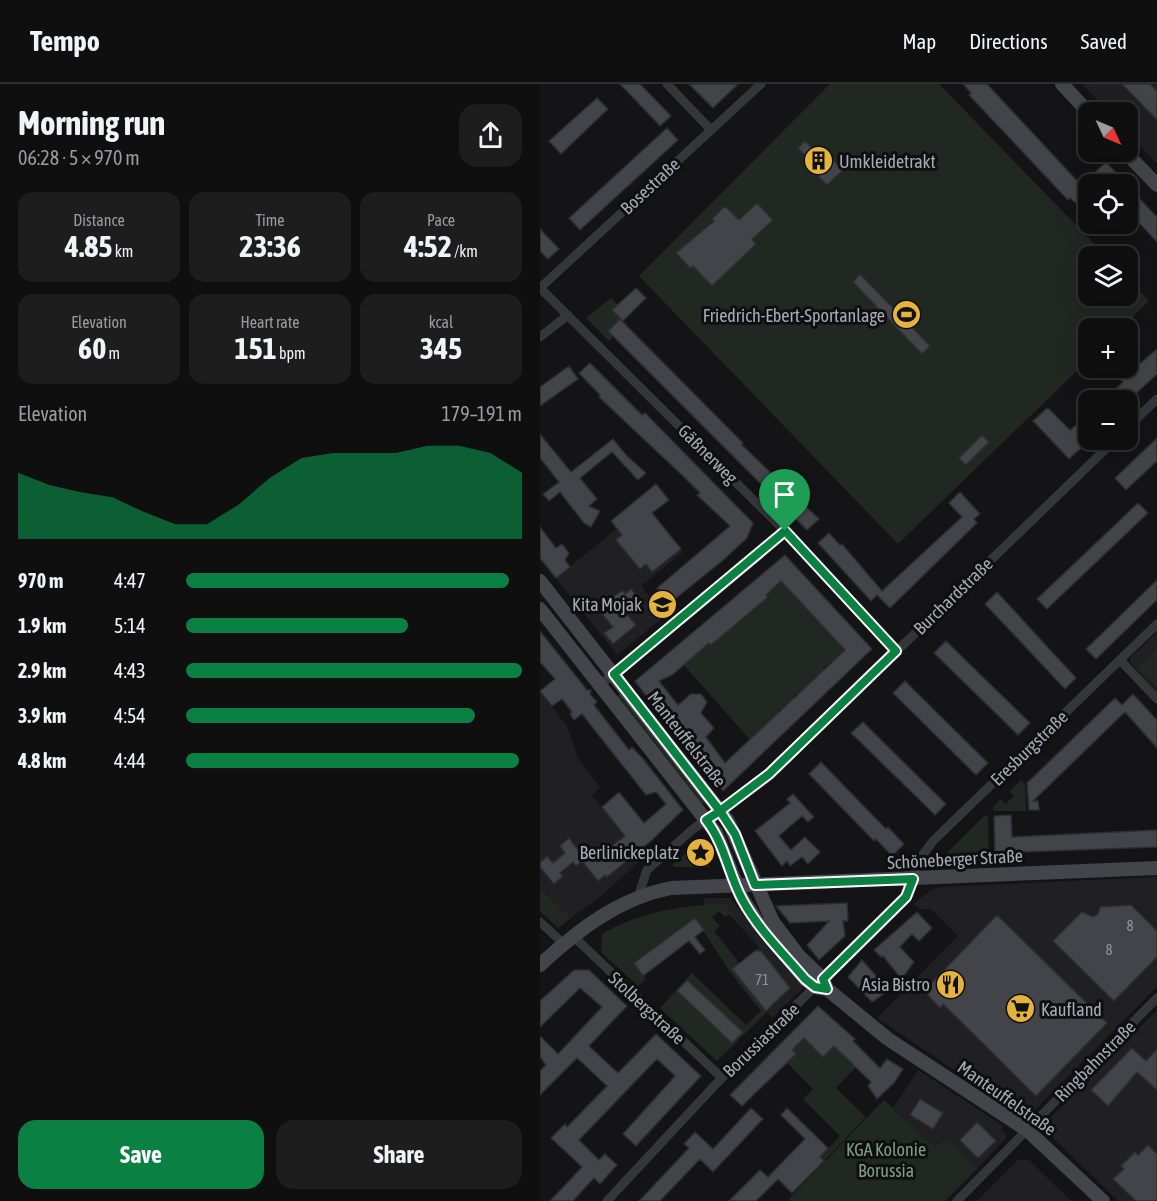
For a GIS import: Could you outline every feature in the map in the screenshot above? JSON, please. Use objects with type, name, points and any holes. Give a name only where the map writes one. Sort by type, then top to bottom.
[{"type":"main road","points":[[1062,84],[1079,102]]},
{"type":"main road","points":[[1135,162],[1157,185]]},
{"type":"main road","name":"Manteuffelstraße","points":[[540,581],[720,811],[735,834],[763,906],[780,933],[822,985]]},
{"type":"main road","name":"Manteuffelstraße","points":[[540,609],[706,820],[723,847],[736,885],[758,923],[791,964],[822,985],[894,1043],[1027,1130],[1103,1201]]},
{"type":"main road","name":"Schöneberger Straße","points":[[540,965],[568,940],[605,914],[638,897],[671,888],[1157,868]]},
{"type":"street","points":[[667,84],[711,130]]},
{"type":"street","name":"Bosestraße","points":[[540,288],[761,84]]},
{"type":"street","name":"Gäßnerweg","points":[[540,288],[785,531],[896,651]]},
{"type":"street","points":[[540,337],[568,315]]},
{"type":"street","points":[[1138,417],[1157,399]]},
{"type":"street","name":"Burchardstraße","points":[[638,897],[647,870],[693,829],[769,774],[1105,450]]},
{"type":"street","points":[[600,685],[785,531]]},
{"type":"street","name":"Eresburgstraße","points":[[913,879],[922,856],[933,841],[1157,624]]},
{"type":"street","points":[[1120,660],[1157,699]]},
{"type":"street","name":"Borussiastraße","points":[[607,1201],[722,1078],[822,985],[906,897],[913,879]]},
{"type":"street","name":"Stolbergstraße","points":[[540,922],[568,940],[722,1078]]},
{"type":"street","name":"Ringbahnstraße","points":[[957,1201],[1157,998]]},
{"type":"shaded area","points":[[1082,84],[1157,84],[1157,164],[1138,144],[1138,102],[1099,102]]},
{"type":"shaded area","points":[[646,505],[683,552],[641,586],[665,616],[617,655],[556,578]]},
{"type":"shaded area","points":[[1157,632],[1157,693],[1130,662],[1131,657]]},
{"type":"shaded area","points":[[540,692],[567,726],[578,758],[600,787],[592,795],[643,858],[601,896],[571,918],[540,888]]},
{"type":"shaded area","points":[[1157,877],[1157,987],[1032,1113],[1027,1114],[1017,1108],[1015,1111],[877,1018],[958,936],[931,909],[920,909],[913,904],[931,890],[940,887]]},
{"type":"shaded area","points":[[703,898],[730,898],[803,984],[802,989],[772,1018],[732,969],[710,936]],"holes":[[[719,911],[725,917],[729,914],[759,947],[738,964],[714,931],[720,926],[712,917]]]},
{"type":"shaded area","points":[[1157,1010],[1157,1201],[1118,1201],[1052,1137],[1054,1134],[1045,1126],[1049,1119]]},
{"type":"shaded area","points":[[918,1070],[1003,1126],[1001,1129],[1007,1137],[977,1169],[947,1137],[935,1149],[893,1108]]},
{"type":"shaded area","points":[[1018,1160],[1029,1160],[1071,1201],[977,1201]]},
{"type":"green space","name":"Friedrich-Ebert-Sportanlage","points":[[830,84],[939,84],[1078,227],[1078,234],[1085,234],[1096,246],[1078,246],[1078,306],[1138,306],[1138,289],[1149,301],[1131,318],[1078,318],[1078,370],[898,544],[639,276]]},
{"type":"green space","points":[[611,298],[618,305],[613,311],[621,319],[608,331],[613,337],[609,341],[586,318]]},
{"type":"green space","points":[[784,577],[826,630],[851,648],[823,668],[825,670],[810,681],[810,685],[799,695],[797,693],[784,710],[782,708],[778,711],[779,714],[768,725],[764,724],[764,729],[751,741],[683,664],[709,643],[711,645],[767,597],[766,595]]},
{"type":"green space","points":[[1157,649],[1157,687],[1137,667]]},
{"type":"green space","points":[[620,693],[706,801],[702,804],[617,696]]},
{"type":"green space","points":[[1021,780],[1025,784],[1026,811],[994,811],[993,807],[1001,799],[1005,804],[1014,796],[1010,791]]},
{"type":"green space","points":[[985,815],[988,816],[989,861],[937,863]]},
{"type":"green space","points":[[699,842],[706,852],[703,854],[706,864],[710,863],[709,867],[673,867],[673,864]]},
{"type":"green space","points":[[540,888],[571,918],[558,928],[540,911]]},
{"type":"green space","points":[[724,903],[744,928],[729,914],[725,917],[719,911],[712,917],[720,926],[714,931],[737,960],[738,965],[733,970],[767,1012],[717,1061],[660,1008],[692,973],[746,1025],[761,1011],[730,972],[695,918],[634,963],[646,979],[638,986],[601,952],[602,934],[631,920],[661,911]]},
{"type":"green space","points":[[821,1029],[856,1067],[836,1088],[866,1117],[824,1161],[820,1157],[840,1136],[803,1099],[813,1089],[787,1063],[795,1054],[792,1050],[804,1038],[823,1057],[829,1051]]},
{"type":"green space","name":"KGA Kolonie Borussia","points":[[884,1100],[935,1148],[947,1137],[977,1169],[945,1201],[791,1201],[789,1199]]},
{"type":"building","points":[[620,84],[640,84],[671,116],[660,126]]},
{"type":"building","points":[[689,84],[738,84],[713,108]]},
{"type":"building","points":[[963,84],[987,84],[1078,182],[1078,205],[1070,198],[1068,200],[969,95],[971,93]]},
{"type":"building","points":[[1122,84],[1150,84],[1157,91],[1157,120]]},
{"type":"building","points":[[597,98],[608,109],[561,154],[549,141]]},
{"type":"building","points":[[667,128],[678,140],[580,230],[569,218]]},
{"type":"building","name":"Umkleidetrakt","points":[[805,141],[827,163],[832,159],[843,170],[827,185],[816,174],[820,170],[798,148]]},
{"type":"building","points":[[1106,162],[1117,174],[1093,174]]},
{"type":"building","points":[[1138,197],[1157,217],[1157,242],[1138,222]]},
{"type":"building","points":[[757,203],[773,220],[752,239],[756,244],[712,286],[693,266],[690,268],[676,253],[714,221],[712,219],[725,206],[739,220]]},
{"type":"building","points":[[540,229],[559,249],[548,259],[540,251]]},
{"type":"building","points":[[860,274],[930,346],[922,354],[853,282]]},
{"type":"building","points":[[636,288],[646,298],[623,321],[612,310]]},
{"type":"building","points":[[620,319],[743,443],[742,445],[819,519],[807,530],[608,331]]},
{"type":"building","points":[[1157,349],[1157,374],[1138,392],[1115,390],[1123,382],[1121,380],[1123,378],[1138,378],[1138,365]]},
{"type":"building","points":[[590,363],[642,415],[645,413],[753,523],[747,538],[661,610],[650,597],[659,589],[657,588],[730,526],[697,495],[700,493],[683,476],[599,397],[600,395],[579,373]]},
{"type":"building","points":[[569,366],[578,379],[540,406],[540,387]]},
{"type":"building","points":[[1049,409],[1070,430],[1078,424],[1079,450],[1069,459],[1033,421]]},
{"type":"building","points":[[540,434],[571,472],[613,439],[646,473],[638,480],[612,452],[580,478],[597,499],[589,506],[600,511],[591,527],[584,523],[560,492],[549,501],[543,494],[559,482],[540,458]]},
{"type":"building","points":[[982,435],[989,442],[966,465],[959,458]]},
{"type":"building","points":[[1157,438],[1157,461],[1126,490],[1115,478]]},
{"type":"building","points":[[656,484],[669,500],[652,513],[681,549],[652,572],[646,564],[640,569],[616,540],[622,535],[611,521]]},
{"type":"building","points":[[960,492],[980,514],[974,519],[977,523],[890,608],[877,595],[871,601],[818,543],[829,533],[840,545],[842,544],[882,591],[962,517],[949,503]]},
{"type":"building","points":[[1138,503],[1148,513],[1047,609],[1037,599]]},
{"type":"building","points":[[540,527],[556,548],[562,544],[569,553],[565,560],[570,567],[556,578],[540,558]]},
{"type":"building","points":[[785,555],[872,649],[723,791],[683,741],[688,737],[661,703],[653,705],[635,681]],"holes":[[[781,581],[845,650],[725,763],[706,737],[714,728],[701,713],[707,702],[701,694],[691,694],[678,705],[659,681],[672,675],[709,643],[711,645],[768,597],[766,595]]]},
{"type":"building","points":[[1157,580],[1157,600],[1096,659],[1086,649]]},
{"type":"building","points":[[631,589],[640,600],[625,612],[636,625],[613,644],[604,633],[613,627],[597,608],[623,590],[625,594]]},
{"type":"building","points":[[997,592],[1076,678],[1065,689],[985,604]]},
{"type":"building","points":[[540,631],[587,690],[591,690],[590,694],[597,702],[594,705],[629,750],[632,747],[644,760],[683,810],[652,840],[607,877],[605,875],[598,881],[582,861],[576,866],[573,862],[560,873],[563,876],[554,884],[540,867],[540,863],[547,856],[553,863],[565,853],[560,846],[569,838],[584,858],[604,842],[609,848],[625,836],[602,807],[619,792],[644,823],[666,804],[656,792],[646,795],[582,714],[574,720],[570,714],[572,712],[562,699],[552,706],[540,691],[555,679],[540,662]]},
{"type":"building","points":[[946,641],[1030,723],[1018,735],[934,653]]},
{"type":"building","points":[[905,681],[988,763],[976,775],[893,693]]},
{"type":"building","points":[[1133,694],[1157,720],[1157,748],[1125,712],[1033,801],[1038,801],[1039,810],[1029,810],[1027,783],[1115,698],[1122,705]]},
{"type":"building","points":[[863,722],[946,804],[935,815],[851,733]]},
{"type":"building","points":[[821,762],[886,829],[888,827],[904,844],[892,856],[876,839],[874,841],[809,774]]},
{"type":"building","points":[[793,794],[814,817],[808,822],[802,816],[779,836],[791,850],[805,837],[820,852],[808,864],[802,857],[790,866],[787,861],[782,866],[755,831],[790,803],[787,799]]},
{"type":"building","points":[[1011,815],[1012,837],[1157,830],[1157,847],[995,853],[994,816]]},
{"type":"building","points":[[847,903],[848,921],[843,921],[845,936],[819,960],[807,945],[829,921],[790,923],[776,906]]},
{"type":"building","points":[[1131,905],[1157,931],[1157,957],[1114,1001],[1053,941],[1082,912],[1093,917],[1098,914],[1100,907]]},
{"type":"building","points":[[917,912],[932,928],[919,941],[912,934],[900,947],[914,962],[903,977],[900,977],[883,956],[881,957],[874,950]]},
{"type":"building","name":"Kaufland","points":[[997,915],[1107,1023],[1036,1096],[943,1004],[940,1008],[924,991]]},
{"type":"building","points":[[695,918],[704,930],[695,937],[705,950],[700,954],[689,941],[643,976],[634,963]]},
{"type":"building","points":[[755,951],[761,951],[790,988],[766,1011],[732,969]]},
{"type":"building","points":[[862,960],[889,990],[872,1002],[848,977]]},
{"type":"building","points":[[574,970],[589,970],[627,1006],[589,1046],[618,1073],[656,1034],[701,1076],[636,1146],[623,1134],[675,1076],[657,1059],[579,1140],[599,1160],[605,1154],[617,1165],[600,1184],[594,1178],[573,1201],[550,1201],[582,1167],[551,1138],[565,1124],[567,1127],[607,1086],[577,1058],[540,1095],[540,1071],[546,1065],[540,1057],[540,1036],[558,1054],[602,1007],[580,988],[540,1027],[540,1001]]},
{"type":"building","points":[[687,980],[743,1032],[732,1043],[677,991]]},
{"type":"building","points":[[818,1006],[855,1039],[853,1041],[880,1068],[887,1059],[903,1069],[894,1083],[877,1099],[868,1086],[871,1082],[834,1046],[823,1057],[804,1038],[792,1050],[796,1054],[742,1106],[730,1095]]},
{"type":"building","points":[[1132,1048],[1146,1061],[1157,1049],[1157,1090],[1137,1072],[1108,1106],[1091,1090]]},
{"type":"building","points":[[920,1099],[943,1113],[933,1129],[910,1115]]},
{"type":"building","points":[[751,1108],[763,1119],[713,1172],[700,1159],[660,1201],[639,1201],[689,1148],[684,1144],[695,1132],[713,1149]]},
{"type":"building","points":[[787,1108],[828,1148],[820,1157],[824,1161],[792,1193],[778,1179],[756,1201],[729,1201],[760,1170],[768,1177],[805,1139],[781,1115]]},
{"type":"building","points":[[977,1122],[996,1141],[978,1158],[960,1140]]},
{"type":"building","points":[[1148,1145],[1157,1154],[1157,1201],[1136,1201],[1113,1179],[1124,1169],[1121,1166],[1135,1152],[1138,1155]]},
{"type":"place","name":"Umkleidetrakt","points":[[818,161]]},
{"type":"place","name":"Friedrich-Ebert-Sportanlage","points":[[906,315]]},
{"type":"place","name":"Kita Mojak","points":[[663,604]]},
{"type":"place","name":"Berlinickeplatz","points":[[700,852]]},
{"type":"place","name":"Asia Bistro","points":[[951,984]]},
{"type":"place","name":"Kaufland","points":[[1020,1009]]},
{"type":"route","points":[[785,531],[614,674],[720,811],[706,820],[720,840],[736,885],[751,914],[805,979],[815,987],[827,989],[823,979],[906,897],[913,879],[755,885],[735,834],[720,811],[769,774],[896,651],[785,531]]}]
